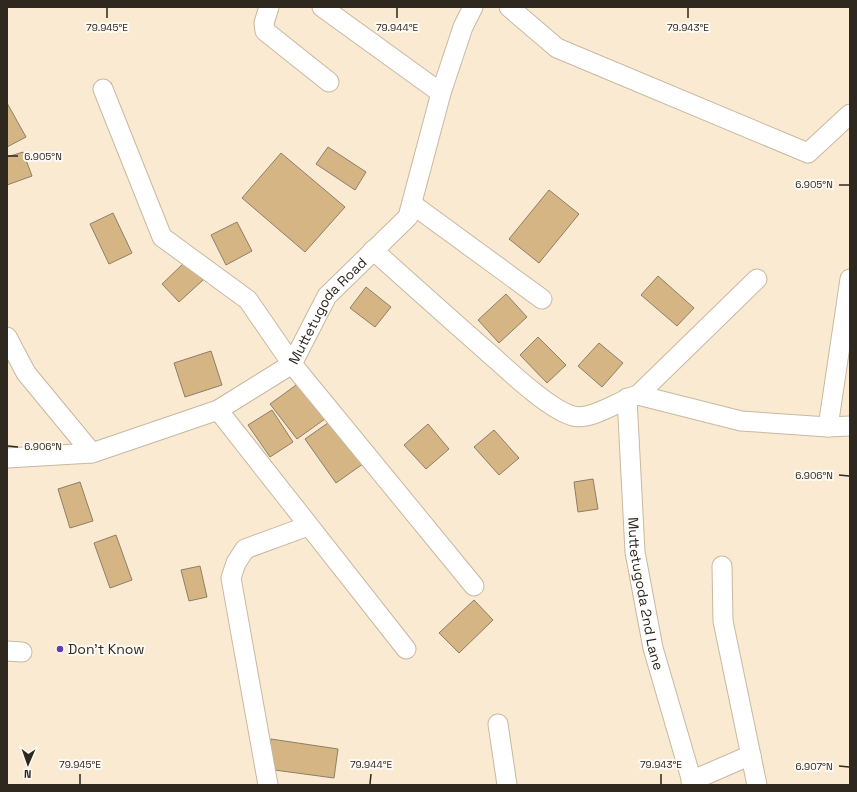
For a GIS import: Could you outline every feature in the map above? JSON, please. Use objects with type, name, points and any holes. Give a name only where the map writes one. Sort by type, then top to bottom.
[{"type":"street","points":[[269,7],[264,23],[265,31],[329,82]]},
{"type":"street","points":[[322,7],[441,93]]},
{"type":"street","name":"Muttetugoda Road","points":[[7,458],[92,454],[218,410],[292,364],[327,296],[408,217],[441,93],[463,27],[474,7]]},
{"type":"street","points":[[508,7],[557,48],[808,153],[850,114]]},
{"type":"street","points":[[103,89],[162,237],[248,300],[292,364],[474,586]]},
{"type":"street","points":[[412,204],[542,299]]},
{"type":"street","points":[[373,250],[522,383],[558,409],[574,417],[591,416],[633,396],[757,279]]},
{"type":"street","points":[[828,427],[850,278]]},
{"type":"street","points":[[7,337],[26,373],[92,454]]},
{"type":"street","points":[[633,396],[741,421],[828,427],[850,426]]},
{"type":"street","name":"Muttetugoda 2nd Lane","points":[[633,396],[635,552],[653,648],[692,783]]},
{"type":"street","points":[[218,410],[406,649]]},
{"type":"street","points":[[268,785],[231,578],[236,563],[245,549],[308,526]]},
{"type":"street","points":[[722,566],[723,621],[757,785]]},
{"type":"street","points":[[498,724],[507,785]]},
{"type":"street","points":[[692,783],[750,755]]},
{"type":"building","points":[[7,103],[26,137],[7,147]]},
{"type":"building","points":[[328,147],[366,172],[355,190],[316,164]]},
{"type":"building","points":[[23,152],[32,176],[7,185],[7,157]]},
{"type":"building","points":[[281,153],[345,207],[305,252],[242,198]]},
{"type":"building","points":[[549,190],[579,214],[539,263],[509,239]]},
{"type":"building","points":[[113,213],[132,253],[109,264],[90,224]]},
{"type":"building","points":[[237,222],[252,251],[226,265],[211,235]]},
{"type":"building","points":[[185,262],[203,280],[179,302],[162,284]]},
{"type":"building","points":[[658,276],[694,308],[677,326],[641,295]]},
{"type":"building","points":[[366,287],[391,307],[375,327],[350,308]]},
{"type":"building","points":[[506,294],[527,317],[499,343],[478,320]]},
{"type":"building","points":[[538,337],[566,365],[547,383],[520,355]]},
{"type":"building","points":[[599,343],[623,363],[602,387],[578,366]]},
{"type":"building","points":[[211,351],[222,385],[185,397],[174,363]]},
{"type":"building","points":[[303,380],[329,416],[297,439],[270,404]]},
{"type":"building","points":[[272,410],[293,442],[270,457],[248,425]]},
{"type":"building","points":[[335,418],[367,461],[336,483],[305,439]]},
{"type":"building","points":[[428,424],[449,449],[426,469],[404,445]]},
{"type":"building","points":[[494,430],[519,458],[499,475],[474,447]]},
{"type":"building","points":[[593,479],[598,509],[578,512],[574,482]]},
{"type":"building","points":[[80,482],[93,521],[70,528],[58,489]]},
{"type":"building","points":[[116,535],[132,580],[110,588],[94,543]]},
{"type":"building","points":[[200,566],[207,597],[189,601],[181,570]]},
{"type":"building","points":[[474,600],[493,620],[459,653],[439,633]]},
{"type":"building","points":[[271,739],[338,749],[334,778],[267,769]]},
{"type":"place","name":"Don't Know","points":[[60,649]]}]
